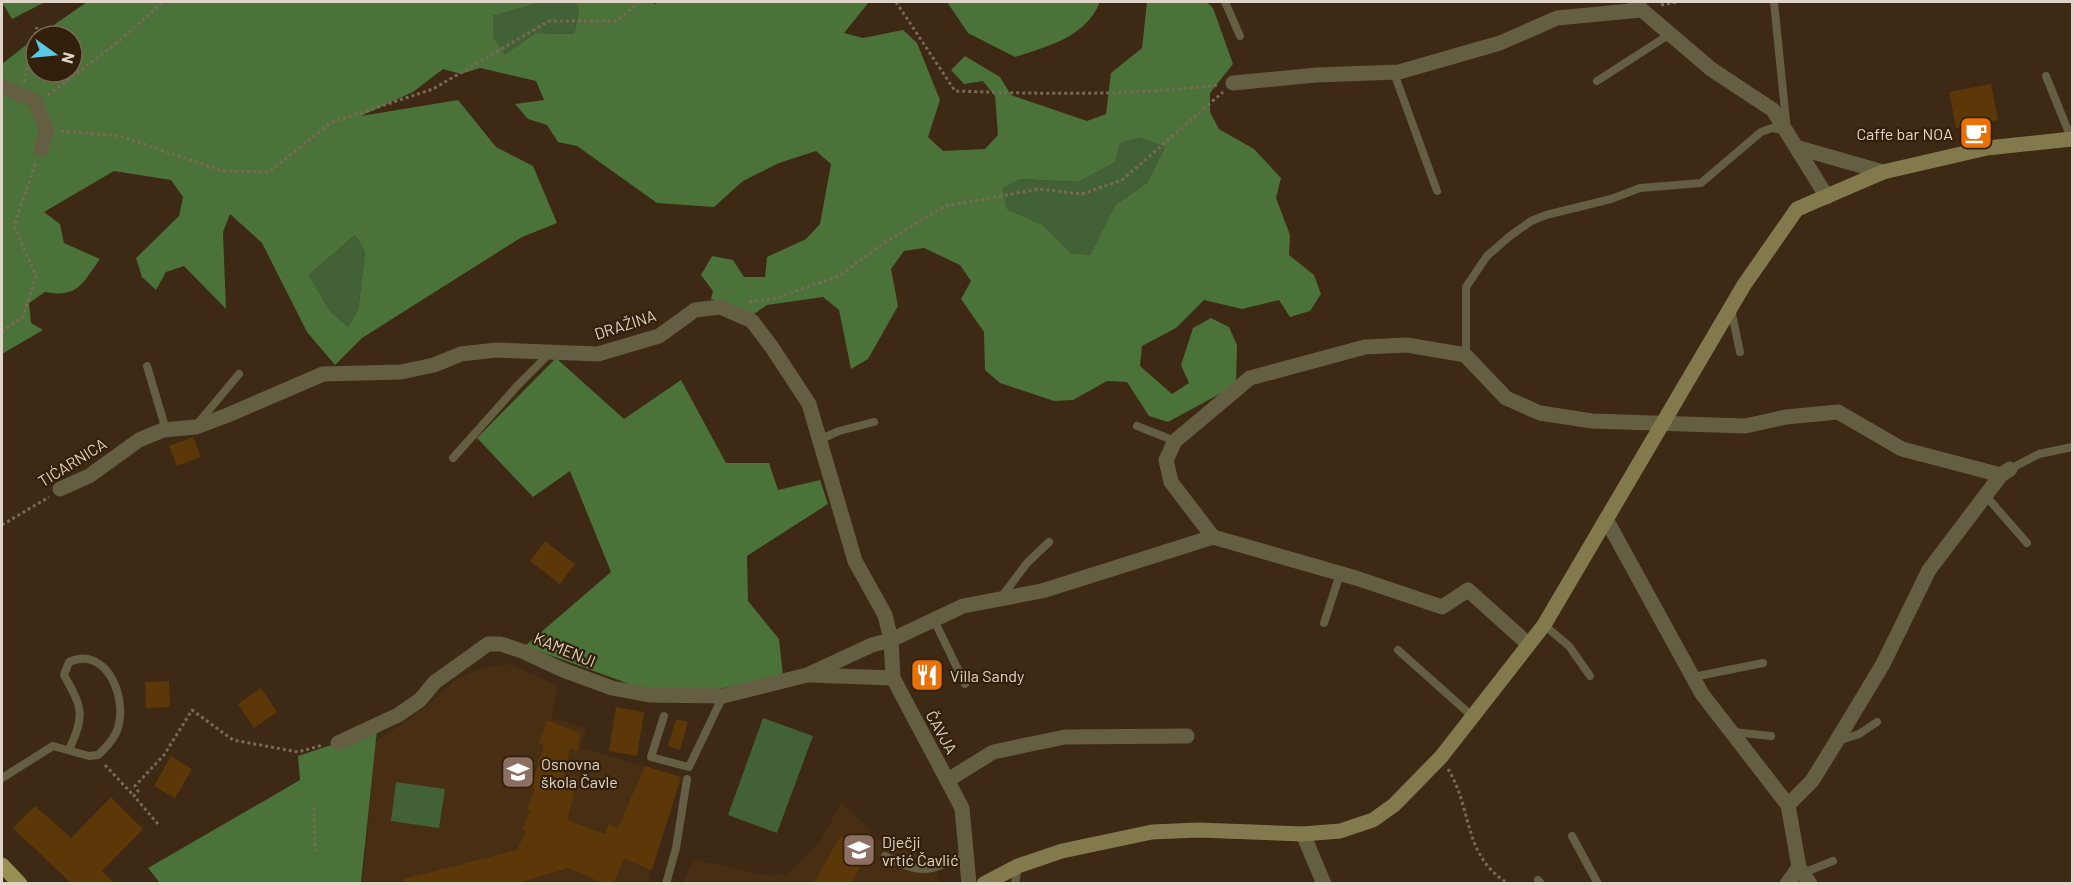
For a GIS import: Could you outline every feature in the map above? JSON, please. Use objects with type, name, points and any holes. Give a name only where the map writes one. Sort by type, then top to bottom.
[{"type":"main road","points":[[984,884],[1018,866],[1062,851],[1152,832],[1198,830],[1303,834],[1341,831],[1373,820],[1395,805],[1441,757],[1544,625],[1731,308],[1797,209],[1883,172],[1986,148],[2068,136]]},
{"type":"main road","points":[[2,865],[15,882]]},
{"type":"street","points":[[1233,83],[1394,73],[1500,43],[1557,18],[1637,6],[1711,69],[1773,110],[1799,148],[1827,196]]},
{"type":"street","points":[[2,86],[28,98],[47,130],[41,149]]},
{"type":"street","points":[[1799,148],[1883,172]]},
{"type":"street","points":[[720,307],[752,321],[808,404],[855,561],[885,615],[891,640],[963,606],[1042,591],[1213,537],[1443,607],[1468,590],[1528,644]]},
{"type":"street","name":"DRAŽINA","points":[[165,430],[196,427],[323,374],[401,372],[434,365],[461,354],[496,350],[598,354],[659,336],[695,310],[720,307]]},
{"type":"street","points":[[1213,537],[1172,482],[1166,460],[1175,441],[1250,378],[1365,348],[1407,345],[1467,356],[1506,398],[1540,413],[1592,421],[1745,426],[1785,417],[1838,412],[1902,449],[2006,472],[1985,495],[1929,570],[1883,664],[1812,782],[1788,805]]},
{"type":"street","name":"TIĆARNICA","points":[[60,489],[89,476],[139,440],[165,430]]},
{"type":"street","points":[[1606,519],[1702,694],[1788,805],[1804,874],[1787,884]]},
{"type":"street","name":"KAMENJI","points":[[330,744],[398,715],[420,700],[435,682],[488,644],[501,644],[522,651],[563,670],[612,687],[649,695],[723,696],[807,675],[872,645],[891,640]]},
{"type":"street","name":"ČAVJA","points":[[891,640],[893,678],[962,807],[969,884]]},
{"type":"street","name":"KAMENJI","points":[[807,675],[893,678]]},
{"type":"street","points":[[948,780],[993,752],[1065,737],[1187,736]]},
{"type":"street","points":[[1303,834],[1324,884]]},
{"type":"lane","points":[[1225,2],[1240,36]]},
{"type":"lane","points":[[1467,356],[1466,287],[1487,256],[1531,221],[1573,207],[1611,199],[1640,188],[1701,183],[1761,132],[1772,128],[1787,131],[1774,2]]},
{"type":"lane","points":[[1597,81],[1670,34]]},
{"type":"lane","points":[[1394,73],[1437,191]]},
{"type":"lane","points":[[2046,76],[2068,136]]},
{"type":"lane","points":[[1731,308],[1740,352]]},
{"type":"lane","points":[[453,458],[518,385],[551,352]]},
{"type":"lane","points":[[147,366],[165,430]]},
{"type":"lane","points":[[196,427],[239,374]]},
{"type":"lane","points":[[819,440],[839,431],[874,422]]},
{"type":"lane","points":[[1137,426],[1175,441]]},
{"type":"lane","points":[[2006,472],[2039,454],[2073,447]]},
{"type":"lane","points":[[1985,495],[2027,543]]},
{"type":"lane","points":[[1000,599],[1032,557],[1049,542]]},
{"type":"lane","points":[[1324,623],[1340,574]]},
{"type":"lane","points":[[934,620],[965,684]]},
{"type":"lane","points":[[1544,625],[1569,646],[1590,676]]},
{"type":"lane","points":[[1398,650],[1472,716]]},
{"type":"lane","points":[[2,778],[53,746],[89,756],[98,755],[116,732],[120,717],[120,702],[110,674],[90,658],[80,657],[69,662],[64,675],[79,705],[81,723],[69,750]]},
{"type":"lane","points":[[1693,677],[1763,663]]},
{"type":"lane","points":[[664,716],[651,757],[689,767],[723,696]]},
{"type":"lane","points":[[1836,742],[1859,734],[1877,722]]},
{"type":"lane","points":[[1732,732],[1771,736]]},
{"type":"lane","points":[[666,884],[676,848],[687,779]]},
{"type":"lane","points":[[1572,836],[1598,884]]},
{"type":"lane","points":[[885,856],[915,870],[927,871],[966,855]]},
{"type":"lane","points":[[1804,874],[1833,861]]},
{"type":"lane","points":[[1015,884],[1018,866]]},
{"type":"path","points":[[28,98],[70,80],[141,23],[163,2]]},
{"type":"path","points":[[47,130],[120,136],[223,171],[269,172],[330,123],[433,89],[549,21],[617,21],[639,2]]},
{"type":"path","points":[[896,2],[955,91],[1061,94],[1177,90],[1233,83]]},
{"type":"path","points":[[720,307],[776,298],[839,276],[882,244],[945,206],[1039,189],[1082,194],[1122,180],[1182,124],[1233,83]]},
{"type":"path","points":[[28,98],[30,84]]},
{"type":"path","points":[[2,332],[23,316],[36,276],[14,226],[41,149]]},
{"type":"path","name":"TIĆARNICA","points":[[2,525],[40,505],[60,489]]},
{"type":"path","points":[[134,796],[138,791],[135,786],[164,755],[192,710],[233,740],[298,752],[330,744]]},
{"type":"path","points":[[1441,757],[1451,773],[1481,856],[1491,873],[1509,884]]},
{"type":"path","points":[[105,765],[158,824]]},
{"type":"path","points":[[314,807],[315,851]]},
{"type":"shaded area","name":"Osnovna škola Čavle","points":[[509,664],[558,686],[551,718],[586,728],[581,748],[682,777],[647,883],[363,884],[375,742],[422,710],[454,681],[479,669]]},
{"type":"shaded area","name":"Dječji vrtić Čavlić","points":[[841,802],[880,840],[934,861],[939,883],[682,884],[694,859],[762,875],[787,874],[820,842]]},
{"type":"green space","points":[[2,2],[45,2],[12,19]]},
{"type":"green space","points":[[87,2],[542,2],[493,16],[493,37],[505,54],[535,33],[574,34],[579,11],[575,2],[653,2],[655,4],[659,2],[869,2],[844,33],[863,38],[903,30],[917,43],[940,100],[928,137],[943,151],[985,149],[998,135],[995,96],[983,81],[964,84],[951,70],[965,56],[1000,77],[1011,95],[1087,121],[1106,114],[1111,73],[1142,48],[1147,2],[1207,2],[1213,8],[1233,64],[1210,93],[1210,112],[1219,129],[1254,149],[1281,178],[1276,198],[1290,235],[1289,255],[1314,275],[1321,294],[1310,311],[1290,317],[1279,300],[1242,309],[1204,300],[1176,328],[1142,346],[1140,366],[1172,394],[1189,383],[1181,365],[1193,328],[1211,318],[1229,327],[1237,345],[1236,385],[1168,422],[1149,416],[1127,382],[1107,381],[1073,400],[1054,401],[1000,383],[985,370],[984,332],[961,299],[971,281],[960,265],[924,248],[904,251],[891,269],[898,306],[868,359],[851,369],[839,310],[823,297],[767,305],[750,317],[736,306],[711,299],[713,291],[701,275],[712,256],[733,260],[744,277],[765,277],[767,257],[806,239],[820,224],[831,164],[816,151],[779,163],[743,181],[714,207],[657,203],[577,146],[558,142],[547,125],[528,119],[515,104],[544,100],[536,81],[480,68],[461,74],[443,69],[413,92],[361,116],[458,100],[496,147],[533,166],[557,223],[522,237],[362,338],[335,365],[307,332],[262,243],[230,214],[223,232],[226,309],[184,266],[166,272],[156,290],[142,277],[136,258],[179,216],[183,197],[171,180],[114,171],[44,212],[60,224],[64,243],[100,259],[83,282],[72,291],[45,292],[29,303],[31,323],[43,330],[2,354],[2,64],[24,47],[24,84],[84,84],[84,24],[55,24]],"holes":[[[1140,138],[1165,147],[1147,183],[1115,205],[1090,255],[1071,253],[1043,225],[1007,209],[1002,189],[1019,179],[1078,182],[1116,162],[1120,143]],[[355,235],[365,252],[358,310],[348,327],[330,311],[309,275]]]},
{"type":"green space","points":[[542,2],[575,2],[579,11],[574,34],[535,33],[505,54],[493,37],[493,16]]},
{"type":"green space","points":[[947,2],[1100,2],[1085,24],[1075,32],[1052,44],[1015,57],[968,33]]},
{"type":"green space","points":[[1140,138],[1165,147],[1147,183],[1115,205],[1090,255],[1071,253],[1043,225],[1007,209],[1001,189],[1018,179],[1078,182],[1116,162],[1120,143]]},
{"type":"green space","points":[[355,235],[365,252],[358,310],[348,327],[330,311],[309,275]]},
{"type":"green space","points":[[556,358],[624,419],[681,380],[726,463],[769,463],[778,490],[820,480],[828,504],[747,556],[748,601],[779,639],[783,676],[719,689],[643,689],[525,646],[611,572],[570,471],[533,497],[477,438]]},
{"type":"green space","points":[[763,718],[813,736],[777,833],[728,815]]},
{"type":"green space","points":[[377,730],[361,883],[160,883],[148,868],[300,780],[298,756]]},
{"type":"green space","points":[[396,782],[445,789],[439,828],[391,821]]},
{"type":"building","points":[[1991,84],[1998,120],[1956,128],[1949,92]]},
{"type":"building","points":[[193,437],[201,457],[177,466],[169,446]]},
{"type":"building","points":[[545,541],[575,564],[560,584],[530,561]]},
{"type":"building","points":[[169,681],[170,707],[146,708],[145,682]]},
{"type":"building","points":[[261,688],[277,712],[254,728],[238,704]]},
{"type":"building","points":[[616,707],[644,712],[637,756],[609,751]]},
{"type":"building","points":[[676,719],[688,722],[680,750],[668,746]]},
{"type":"building","points":[[547,720],[580,733],[578,751],[570,749],[564,774],[578,778],[567,820],[605,834],[609,824],[618,828],[645,766],[681,777],[652,870],[624,859],[613,884],[605,884],[568,868],[515,884],[405,884],[404,879],[517,850],[526,831],[522,830],[530,811],[527,810],[535,789],[531,787],[544,745],[539,743]]},
{"type":"building","points":[[171,756],[192,769],[175,798],[154,786]]},
{"type":"building","points":[[111,797],[143,829],[102,871],[115,884],[72,884],[13,828],[35,806],[71,838]]},
{"type":"building","points":[[840,837],[865,849],[857,861],[862,864],[850,884],[813,884]]},
{"type":"place","name":"Caffe bar NOA","points":[[1976,133]]},
{"type":"place","name":"Villa Sandy","points":[[927,675]]},
{"type":"place","name":"Osnovna škola Čavle","points":[[518,772]]},
{"type":"place","name":"Dječji vrtić Čavlić","points":[[859,850]]}]
